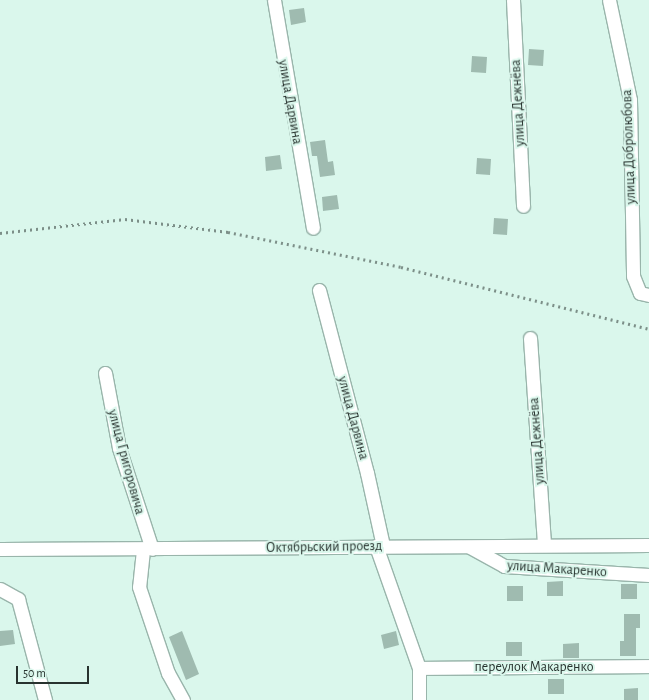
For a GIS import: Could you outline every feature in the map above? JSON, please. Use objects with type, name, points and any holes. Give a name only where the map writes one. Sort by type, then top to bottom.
[{"type":"street","name":"улица Дарвина","points":[[274,0],[313,228]]},
{"type":"street","name":"улица Дежнёва","points":[[513,0],[523,206]]},
{"type":"street","name":"улица Добролюбова","points":[[609,0],[630,100],[632,276],[645,294]]},
{"type":"street","name":"улица Дарвина","points":[[319,290],[367,473],[379,546],[419,668],[419,700]]},
{"type":"street","name":"улица Дежнёва","points":[[530,338],[544,545]]},
{"type":"street","name":"улица Григоровича","points":[[105,373],[119,448],[148,550],[139,587],[168,673],[183,700]]},
{"type":"street","name":"Октябрьский проезд","points":[[0,549],[148,550],[379,546],[649,545]]},
{"type":"street","name":"улица Макаренко","points":[[470,546],[504,566],[649,575]]},
{"type":"street","points":[[0,589],[18,599],[45,700]]},
{"type":"street","name":"переулок Макаренко","points":[[419,668],[649,667]]},
{"type":"building","points":[[304,8],[306,22],[291,25],[289,10]]},
{"type":"building","points":[[529,49],[544,50],[543,66],[528,65]]},
{"type":"building","points":[[472,56],[487,57],[486,73],[471,72]]},
{"type":"building","points":[[325,140],[328,162],[333,161],[335,175],[320,177],[317,156],[312,156],[310,142]]},
{"type":"building","points":[[280,155],[282,169],[266,171],[265,157]]},
{"type":"building","points":[[477,158],[491,159],[490,175],[476,174]]},
{"type":"building","points":[[337,195],[339,209],[323,211],[322,197]]},
{"type":"building","points":[[494,218],[508,219],[507,235],[493,234]]},
{"type":"building","points":[[563,581],[563,596],[547,596],[547,582]]},
{"type":"building","points":[[621,584],[637,584],[637,599],[621,599]]},
{"type":"building","points":[[507,586],[523,586],[523,601],[507,601]]},
{"type":"building","points":[[624,614],[640,614],[640,628],[636,628],[636,656],[620,656],[620,641],[624,641]]},
{"type":"building","points":[[13,630],[15,644],[0,646],[0,631]]},
{"type":"building","points":[[182,631],[199,674],[186,680],[169,637]]},
{"type":"building","points":[[396,631],[399,645],[384,649],[381,635]]},
{"type":"building","points":[[506,642],[522,642],[522,656],[506,656]]},
{"type":"building","points":[[579,643],[579,658],[563,658],[563,644]]},
{"type":"building","points":[[548,679],[564,679],[564,694],[548,694]]},
{"type":"building","points":[[638,688],[638,700],[624,700],[624,689]]},
{"type":"railway","points":[[0,233],[125,219],[228,232],[401,267],[649,329]]}]
